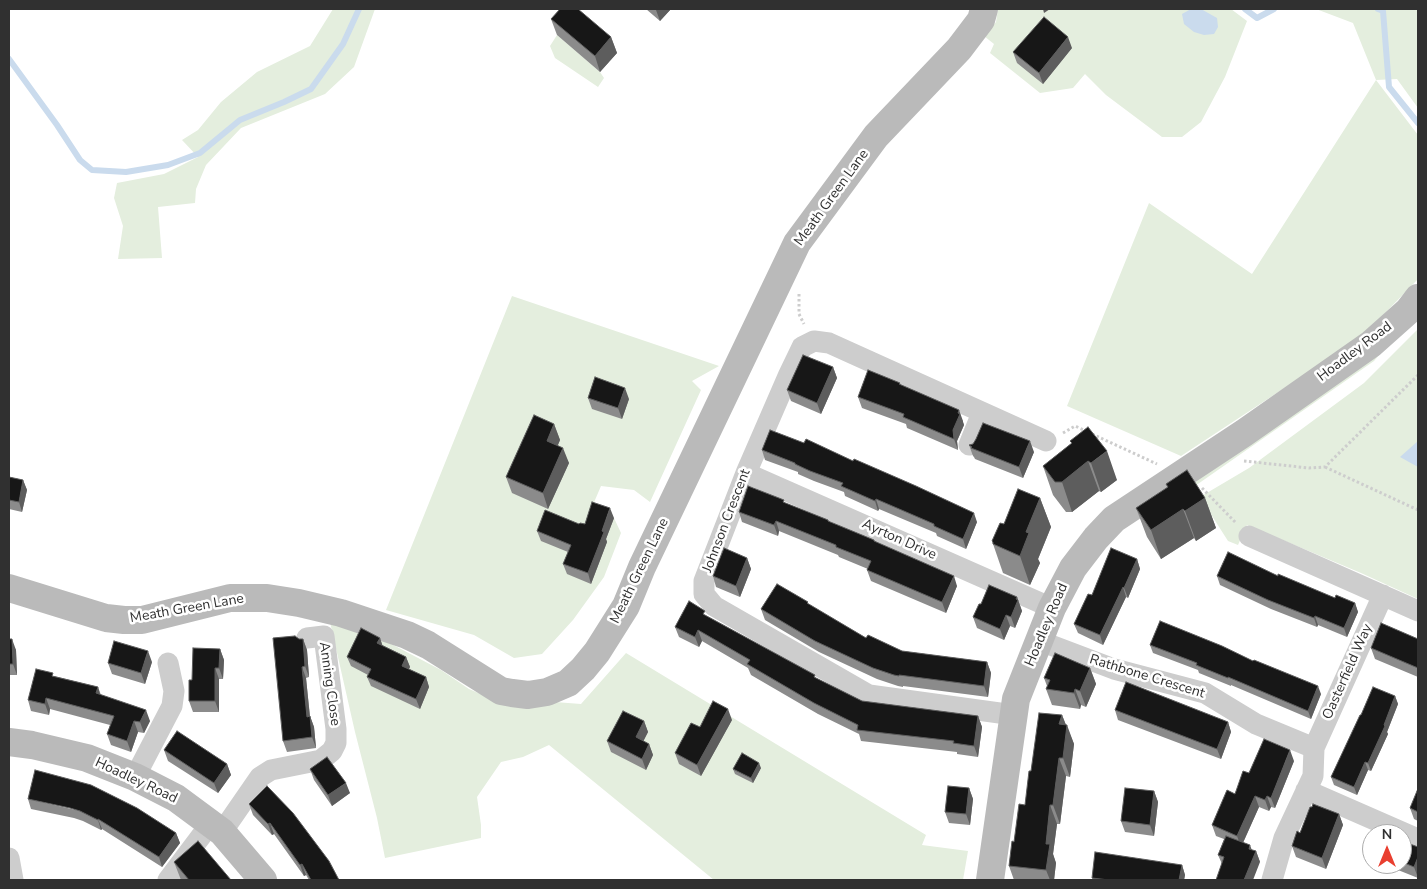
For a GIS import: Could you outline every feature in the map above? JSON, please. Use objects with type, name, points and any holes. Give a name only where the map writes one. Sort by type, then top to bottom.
[{"type":"street","name":"Meath Green Lane","points":[[9,588],[106,618],[124,620],[142,620],[230,598],[267,598],[299,602],[341,612],[407,635],[501,691],[528,695],[547,692],[568,683],[584,669],[597,652],[626,606],[642,567],[798,243],[876,136],[959,50],[981,20],[984,9]]},
{"type":"street","name":"Hoadley Road","points":[[990,880],[1016,699],[1052,608],[1072,568],[1114,519],[1244,433],[1371,344],[1408,310],[1418,298]]},
{"type":"street","points":[[814,341],[830,344],[1046,441]]},
{"type":"street","name":"Johnson Crescent","points":[[814,341],[802,347],[746,472],[704,581],[704,594],[714,606],[869,695],[1014,715]]},
{"type":"street","points":[[969,445],[982,413]]},
{"type":"street","name":"Ayrton Drive","points":[[746,472],[1052,608]]},
{"type":"street","points":[[1249,536],[1418,611]]},
{"type":"street","name":"Oasterfield Way","points":[[1314,748],[1383,595]]},
{"type":"street","name":"Anning Close","points":[[216,828],[260,777],[271,770],[321,760],[332,751],[336,743],[336,729],[324,636],[307,638]]},
{"type":"street","name":"Rathbone Crescent","points":[[1040,642],[1114,669],[1206,693],[1256,724],[1314,748]]},
{"type":"street","points":[[135,778],[172,706],[174,691],[168,663]]},
{"type":"street","name":"Hoadley Road","points":[[9,742],[32,745],[87,758],[176,798],[216,828],[264,880]]},
{"type":"street","points":[[1272,880],[1284,838],[1313,776],[1314,748]]},
{"type":"street","points":[[1306,790],[1418,839]]},
{"type":"street","points":[[168,880],[216,828]]},
{"type":"street","points":[[9,858],[12,880]]},
{"type":"path","points":[[780,279],[798,289],[800,297],[799,314],[804,324],[811,331],[814,341]]},
{"type":"path","points":[[1325,466],[1418,375]]},
{"type":"path","points":[[1046,441],[1076,426],[1160,465]]},
{"type":"path","points":[[1241,461],[1309,468],[1325,466],[1418,510]]},
{"type":"path","points":[[1201,488],[1249,536]]},
{"type":"green space","points":[[333,9],[375,9],[354,67],[325,94],[241,128],[206,165],[196,189],[195,203],[158,207],[162,258],[118,259],[123,226],[114,198],[117,183],[164,174],[198,157],[182,140],[198,130],[221,102],[257,72],[310,46]]},
{"type":"green space","points":[[998,9],[1231,9],[1247,21],[1225,77],[1201,122],[1182,137],[1162,137],[1106,95],[1085,74],[1073,88],[1040,93],[990,53],[994,44],[984,36],[996,22]]},
{"type":"green space","points":[[1316,9],[1418,9],[1418,108],[1397,79],[1376,80],[1353,23]]},
{"type":"green space","points":[[557,35],[600,72],[604,78],[598,87],[555,58],[550,46]]},
{"type":"green space","points":[[1376,80],[1418,135],[1418,279],[1362,337],[1181,456],[1067,406],[1149,203],[1252,274]]},
{"type":"green space","points":[[512,296],[719,366],[692,381],[701,390],[650,502],[634,490],[601,486],[592,507],[596,512],[614,518],[621,533],[604,577],[573,620],[542,654],[514,658],[474,635],[386,610]]},
{"type":"green space","points":[[1418,329],[1418,599],[1247,525],[1238,545],[1228,541],[1200,497],[1249,468],[1364,383]]},
{"type":"green space","points":[[1386,347],[1374,361],[1185,493],[1182,489]]},
{"type":"green space","points":[[330,622],[378,637],[441,670],[469,689],[502,703],[542,701],[581,704],[626,653],[926,835],[922,845],[968,851],[963,880],[714,880],[549,745],[523,757],[501,762],[477,797],[481,838],[385,858]]},
{"type":"water","points":[[1191,9],[1201,9],[1217,18],[1218,27],[1214,34],[1204,35],[1194,32],[1184,24],[1182,14]]},
{"type":"water","points":[[1418,441],[1418,467],[1400,457]]},
{"type":"building","points":[[560,9],[578,9],[611,37],[595,56],[551,19]]},
{"type":"building","points":[[1044,17],[1068,37],[1039,73],[1013,52]]},
{"type":"building","points":[[803,355],[833,367],[817,403],[787,390]]},
{"type":"building","points":[[868,370],[959,410],[958,413],[960,414],[953,430],[954,439],[903,417],[904,414],[858,397]]},
{"type":"building","points":[[595,377],[625,388],[618,408],[588,398]]},
{"type":"building","points":[[534,415],[554,424],[547,441],[563,448],[543,493],[506,477]]},
{"type":"building","points":[[983,423],[1030,441],[1019,467],[971,448],[969,445],[973,444]]},
{"type":"building","points":[[1088,427],[1107,451],[1091,463],[1088,461],[1062,482],[1055,482],[1043,466],[1072,443],[1070,441]]},
{"type":"building","points":[[770,430],[804,443],[806,439],[974,513],[963,539],[934,526],[934,524],[841,486],[843,483],[762,450]]},
{"type":"building","points":[[1187,470],[1205,498],[1185,511],[1183,509],[1151,530],[1136,508],[1168,487],[1166,484]]},
{"type":"building","points":[[9,477],[23,480],[19,502],[9,500]]},
{"type":"building","points":[[748,486],[784,500],[783,502],[954,576],[942,602],[867,570],[871,561],[836,547],[836,545],[776,521],[774,525],[739,512]]},
{"type":"building","points":[[1018,489],[1040,498],[1026,532],[1029,533],[1020,556],[993,544],[992,541],[1000,523],[1004,524]]},
{"type":"building","points":[[592,502],[610,508],[602,531],[604,532],[588,573],[563,564],[571,545],[537,531],[545,510],[579,524],[585,524]]},
{"type":"building","points":[[724,548],[747,558],[736,586],[713,576]]},
{"type":"building","points":[[1111,548],[1137,559],[1100,635],[1074,624],[1088,594],[1092,595]]},
{"type":"building","points":[[1228,552],[1278,576],[1278,574],[1335,598],[1336,595],[1355,603],[1344,628],[1268,600],[1217,576]]},
{"type":"building","points":[[777,584],[866,638],[868,635],[902,651],[987,662],[984,686],[894,675],[873,668],[815,641],[761,609]]},
{"type":"building","points":[[989,585],[1017,597],[1016,599],[1018,600],[1011,617],[1006,615],[1000,629],[973,617]]},
{"type":"building","points":[[689,601],[705,611],[703,614],[815,675],[814,677],[862,701],[978,716],[974,746],[953,743],[954,741],[857,730],[858,725],[814,703],[747,664],[750,660],[698,630],[695,637],[675,627]]},
{"type":"building","points":[[1160,621],[1222,646],[1253,661],[1318,686],[1308,711],[1196,665],[1197,663],[1150,645]]},
{"type":"building","points":[[1381,623],[1418,639],[1418,668],[1371,648]]},
{"type":"building","points":[[361,628],[380,638],[377,643],[406,657],[402,666],[426,677],[416,699],[367,677],[371,669],[347,657]]},
{"type":"building","points":[[295,636],[303,639],[305,666],[302,667],[307,717],[310,716],[312,737],[283,741],[273,638]]},
{"type":"building","points":[[9,639],[12,639],[13,664],[9,664]]},
{"type":"building","points":[[114,641],[148,651],[141,673],[108,663]]},
{"type":"building","points":[[193,648],[220,649],[219,668],[215,668],[215,701],[189,701],[189,680],[192,680]]},
{"type":"building","points":[[1055,653],[1090,668],[1080,691],[1075,689],[1074,693],[1046,689],[1050,680],[1044,678]]},
{"type":"building","points":[[36,669],[53,673],[52,676],[98,687],[96,693],[146,710],[140,722],[134,721],[127,741],[107,734],[114,716],[46,698],[45,704],[28,700]]},
{"type":"building","points":[[1126,682],[1228,722],[1217,749],[1115,710]]},
{"type":"building","points":[[1373,687],[1395,696],[1385,726],[1368,763],[1365,762],[1354,787],[1331,777]]},
{"type":"building","points":[[713,701],[728,709],[697,765],[675,753],[691,723],[700,727]]},
{"type":"building","points":[[623,711],[644,721],[636,737],[649,744],[642,759],[607,741]]},
{"type":"building","points":[[1039,713],[1062,715],[1059,724],[1067,725],[1063,758],[1059,758],[1053,805],[1050,805],[1046,844],[1050,844],[1046,870],[1009,866],[1019,804],[1025,805]]},
{"type":"building","points":[[177,731],[227,764],[214,783],[164,750]]},
{"type":"building","points":[[1264,739],[1290,750],[1271,798],[1267,796],[1265,800],[1255,796],[1237,836],[1212,825],[1227,790],[1235,794],[1243,771],[1249,773]]},
{"type":"building","points":[[742,753],[759,763],[751,778],[733,769]]},
{"type":"building","points":[[327,757],[346,783],[328,795],[310,769]]},
{"type":"building","points":[[35,770],[91,785],[137,808],[176,833],[159,857],[98,819],[80,811],[28,799]]},
{"type":"building","points":[[267,786],[293,813],[329,861],[339,880],[311,880],[302,864],[300,865],[270,823],[268,824],[249,804]]},
{"type":"building","points":[[948,786],[969,788],[966,814],[945,812]]},
{"type":"building","points":[[1125,788],[1154,791],[1150,825],[1121,821]]},
{"type":"building","points":[[1418,791],[1418,812],[1410,808]]},
{"type":"building","points":[[1313,804],[1339,814],[1322,858],[1292,846],[1297,831],[1300,833],[1310,807]]},
{"type":"building","points":[[1226,836],[1250,845],[1249,849],[1256,851],[1244,880],[1216,880],[1224,857],[1218,855]]},
{"type":"building","points":[[198,841],[231,880],[189,880],[174,862]]},
{"type":"building","points":[[1412,845],[1418,847],[1418,857],[1414,867],[1412,866]]},
{"type":"building","points":[[1095,852],[1182,865],[1179,880],[1109,880],[1092,878]]},
{"type":"waterway","points":[[9,59],[80,160],[92,170],[126,172],[168,165],[200,153],[240,120],[311,89],[343,44],[359,9]]},
{"type":"waterway","points":[[1245,9],[1257,18],[1274,9]]},
{"type":"waterway","points":[[1378,9],[1383,11],[1389,87],[1418,123]]}]
